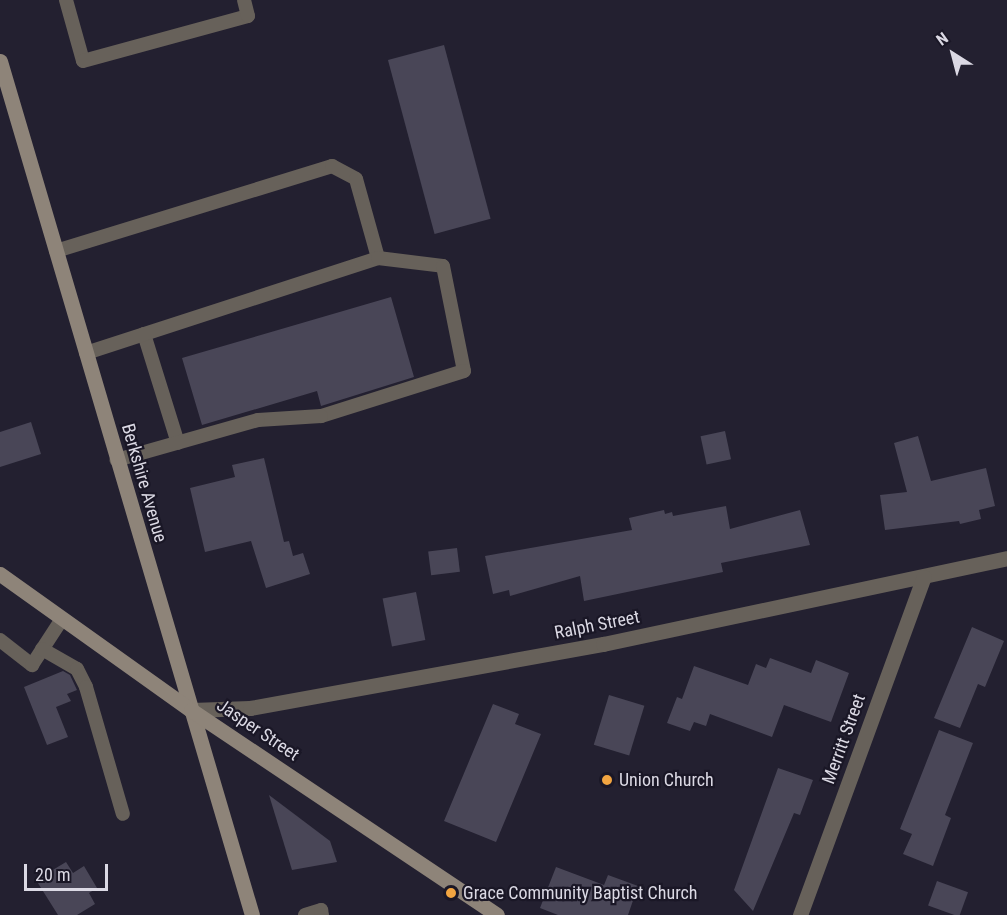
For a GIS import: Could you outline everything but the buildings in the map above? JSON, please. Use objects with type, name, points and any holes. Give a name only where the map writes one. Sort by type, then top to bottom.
[{"type":"main road","name":"Berkshire Avenue","points":[[0,62],[252,915]]},
{"type":"main road","name":"Jasper Street","points":[[1,577],[63,618],[191,710],[497,915]]},
{"type":"street","name":"Ralph Street","points":[[191,710],[250,708],[603,644],[924,578],[1007,558]]},
{"type":"street","name":"Merritt Street","points":[[800,915],[924,578]]},
{"type":"lane","points":[[66,0],[83,61],[248,16],[244,0]]},
{"type":"lane","points":[[56,251],[332,166],[356,179],[378,258]]},
{"type":"lane","points":[[86,353],[378,258],[443,266],[464,371],[321,416],[258,420],[117,460]]},
{"type":"lane","points":[[144,334],[178,443]]},
{"type":"lane","points":[[0,640],[32,665],[63,618]]},
{"type":"lane","points":[[42,650],[77,669],[86,687],[123,814]]},
{"type":"lane","points":[[305,915],[321,910],[322,915]]},
{"type":"place","name":"Union Church","points":[[607,780]]},
{"type":"place","name":"Grace Community Baptist Church","points":[[451,893]]}]
